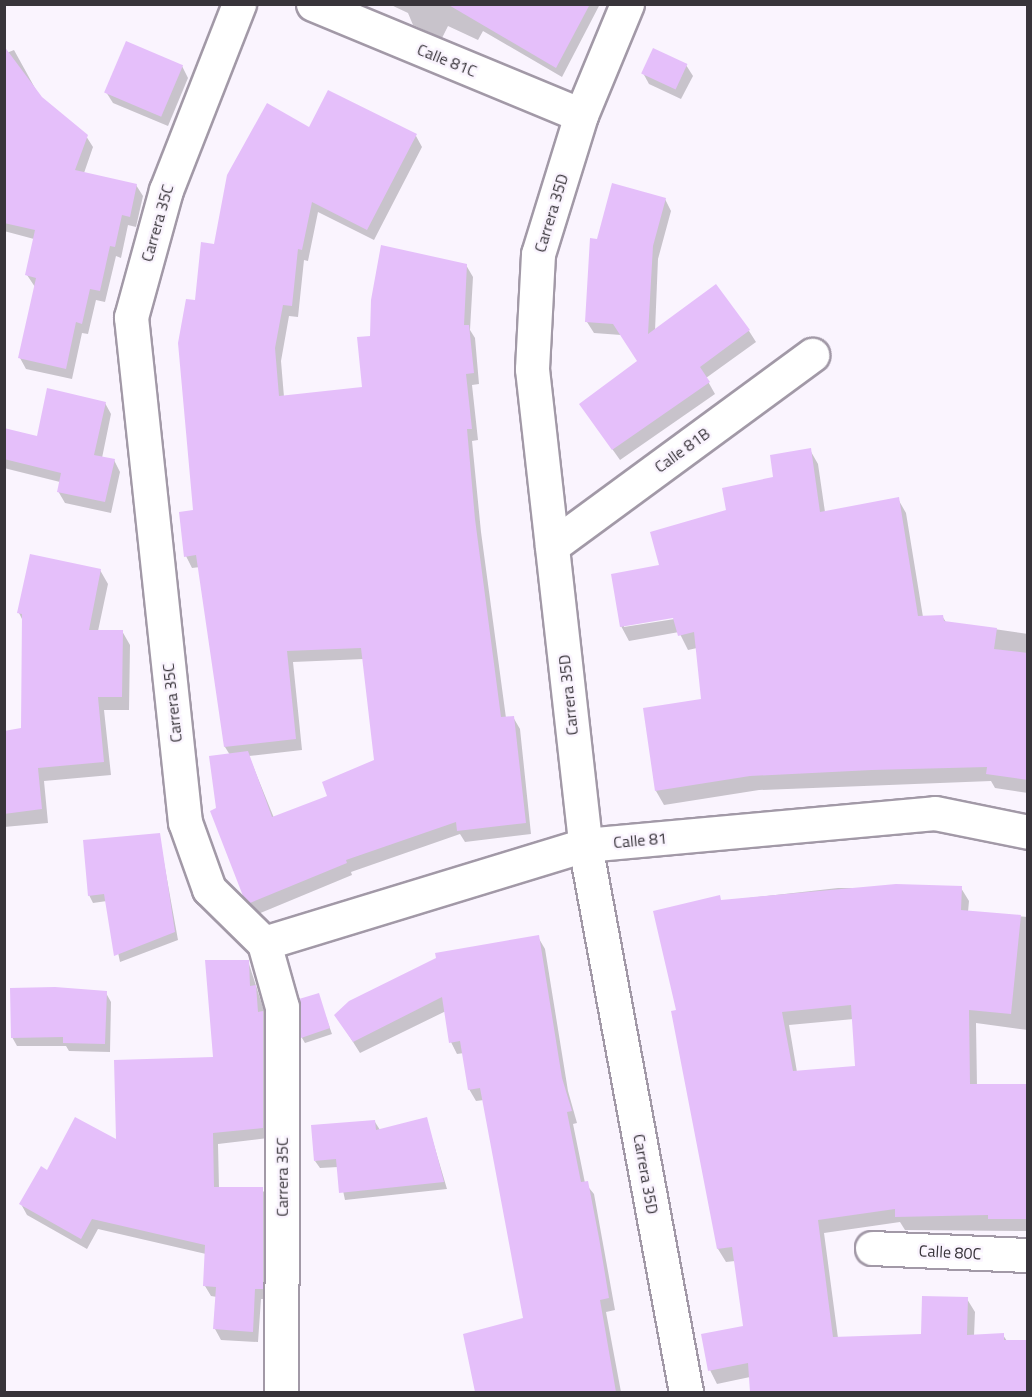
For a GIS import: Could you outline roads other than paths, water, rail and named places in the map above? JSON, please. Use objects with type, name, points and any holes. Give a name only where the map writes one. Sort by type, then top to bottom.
[{"type":"street","name":"Carrera 35C","points":[[239,4],[166,190],[131,317],[185,822],[209,889],[264,943],[282,1007],[281,1392]]},
{"type":"street","name":"Calle 81C","points":[[314,4],[581,115]]},
{"type":"street","name":"Carrera 35D","points":[[627,4],[581,115],[538,254],[532,369],[585,845],[686,1392]]},
{"type":"street","name":"Calle 81B","points":[[552,546],[812,355]]},
{"type":"street","name":"Calle 81","points":[[264,943],[585,845],[935,813],[1028,832]]},
{"type":"street","name":"Calle 80C","points":[[872,1248],[1028,1255]]}]
